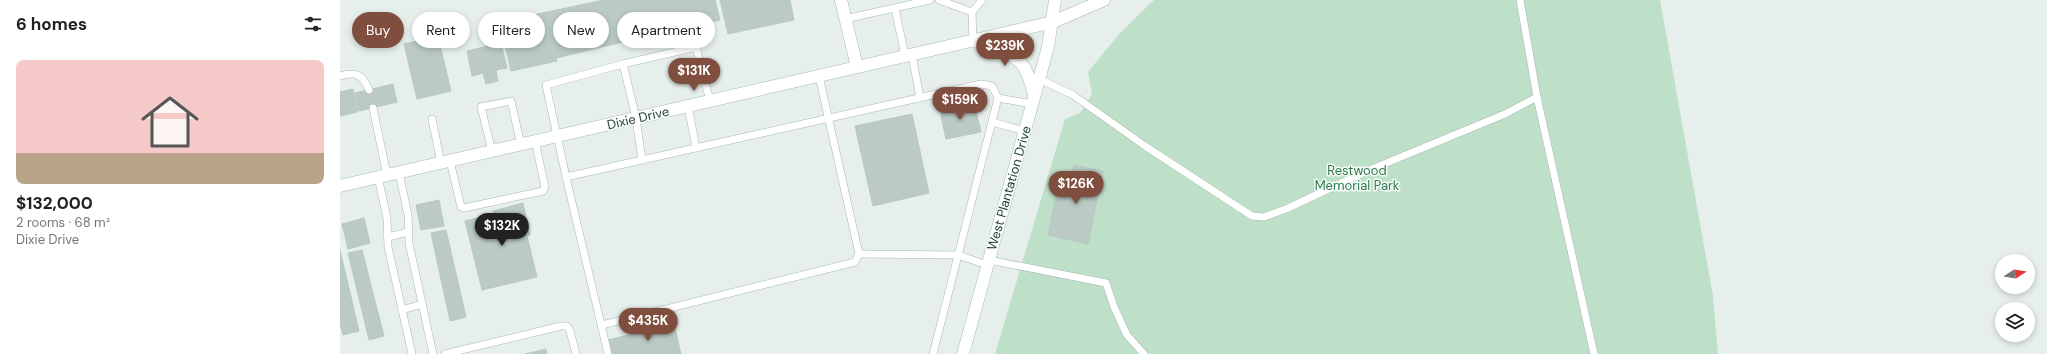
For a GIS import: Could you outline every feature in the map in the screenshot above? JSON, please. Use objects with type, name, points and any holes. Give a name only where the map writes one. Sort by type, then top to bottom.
[{"type":"main road","points":[[840,0],[857,67]]},
{"type":"main road","name":"West Plantation Drive","points":[[963,354],[1039,79],[1053,22],[1055,0]]},
{"type":"main road","name":"Dixie Drive","points":[[341,183],[399,173],[1053,22],[1104,0]]},
{"type":"main road","points":[[973,40],[999,50],[1021,63],[1030,78],[1033,100]]},
{"type":"lane","points":[[845,19],[930,0]]},
{"type":"lane","points":[[940,0],[972,12]]},
{"type":"lane","points":[[973,40],[972,12],[982,0]]},
{"type":"lane","points":[[1520,0],[1537,97],[1594,354]]},
{"type":"lane","points":[[895,8],[920,98]]},
{"type":"lane","points":[[608,354],[546,85],[623,64],[696,47],[710,101]]},
{"type":"lane","points":[[623,64],[636,118],[642,160]]},
{"type":"lane","points":[[340,76],[354,74],[360,76],[365,80],[369,90]]},
{"type":"lane","points":[[602,324],[854,262],[859,254],[819,76]]},
{"type":"lane","points":[[1039,79],[1074,95],[1145,146],[1252,216],[1264,217],[1286,209],[1367,171],[1505,114],[1537,97]]},
{"type":"lane","points":[[566,177],[981,84],[992,86],[998,98],[933,354]]},
{"type":"lane","points":[[998,98],[1033,100]]},
{"type":"lane","points":[[492,151],[481,107],[511,101],[521,145]]},
{"type":"lane","points":[[688,106],[696,148]]},
{"type":"lane","points":[[373,108],[387,218],[388,247],[412,354]]},
{"type":"lane","points":[[432,119],[461,207],[464,208],[542,191],[545,187],[535,141]]},
{"type":"lane","points":[[992,122],[1025,131]]},
{"type":"lane","points":[[399,173],[408,215],[408,232],[433,354]]},
{"type":"lane","points":[[388,237],[408,232]]},
{"type":"lane","points":[[859,254],[958,255],[988,262],[1106,282],[1114,307],[1127,335],[1144,354]]},
{"type":"lane","points":[[402,310],[422,304]]},
{"type":"lane","points":[[445,354],[560,326],[567,326],[570,331],[576,354]]},
{"type":"green space","name":"Restwood Memorial Park","points":[[1154,0],[1660,0],[1713,296],[1718,354],[995,354],[1065,119],[1080,113],[1092,94],[1088,72],[1120,33]]},
{"type":"building","points":[[604,0],[715,0],[720,20],[715,21],[715,12],[617,12],[617,43],[609,45],[609,12],[553,12],[553,48],[598,48],[556,58],[557,61],[511,71],[506,48],[545,48],[545,12]]},
{"type":"building","points":[[720,0],[790,0],[794,20],[728,34]]},
{"type":"building","points":[[412,42],[412,48],[441,48],[451,91],[417,99],[404,44]]},
{"type":"building","points":[[480,48],[502,48],[507,68],[496,70],[498,81],[486,84],[483,73],[472,76],[467,51]]},
{"type":"building","points":[[393,84],[397,102],[359,111],[355,93]]},
{"type":"building","points":[[353,89],[358,112],[340,116],[340,92]]},
{"type":"building","points":[[974,103],[981,132],[946,139],[940,111]]},
{"type":"building","points":[[912,114],[929,193],[873,206],[855,126]]},
{"type":"building","points":[[1074,165],[1103,171],[1088,244],[1048,235],[1057,189],[1061,190],[1064,173],[1072,174]]},
{"type":"building","points":[[439,200],[444,226],[421,230],[416,205]]},
{"type":"building","points":[[523,203],[530,235],[527,236],[537,277],[482,290],[465,221],[493,214],[493,211]]},
{"type":"building","points":[[364,218],[370,243],[348,249],[342,224]]},
{"type":"building","points":[[446,230],[466,317],[450,321],[431,233]]},
{"type":"building","points":[[340,250],[359,331],[343,335],[340,323]]},
{"type":"building","points":[[362,250],[384,336],[369,340],[348,253]]},
{"type":"building","points":[[674,324],[681,354],[612,354],[608,340]]},
{"type":"building","points":[[546,349],[547,354],[525,354]]}]
